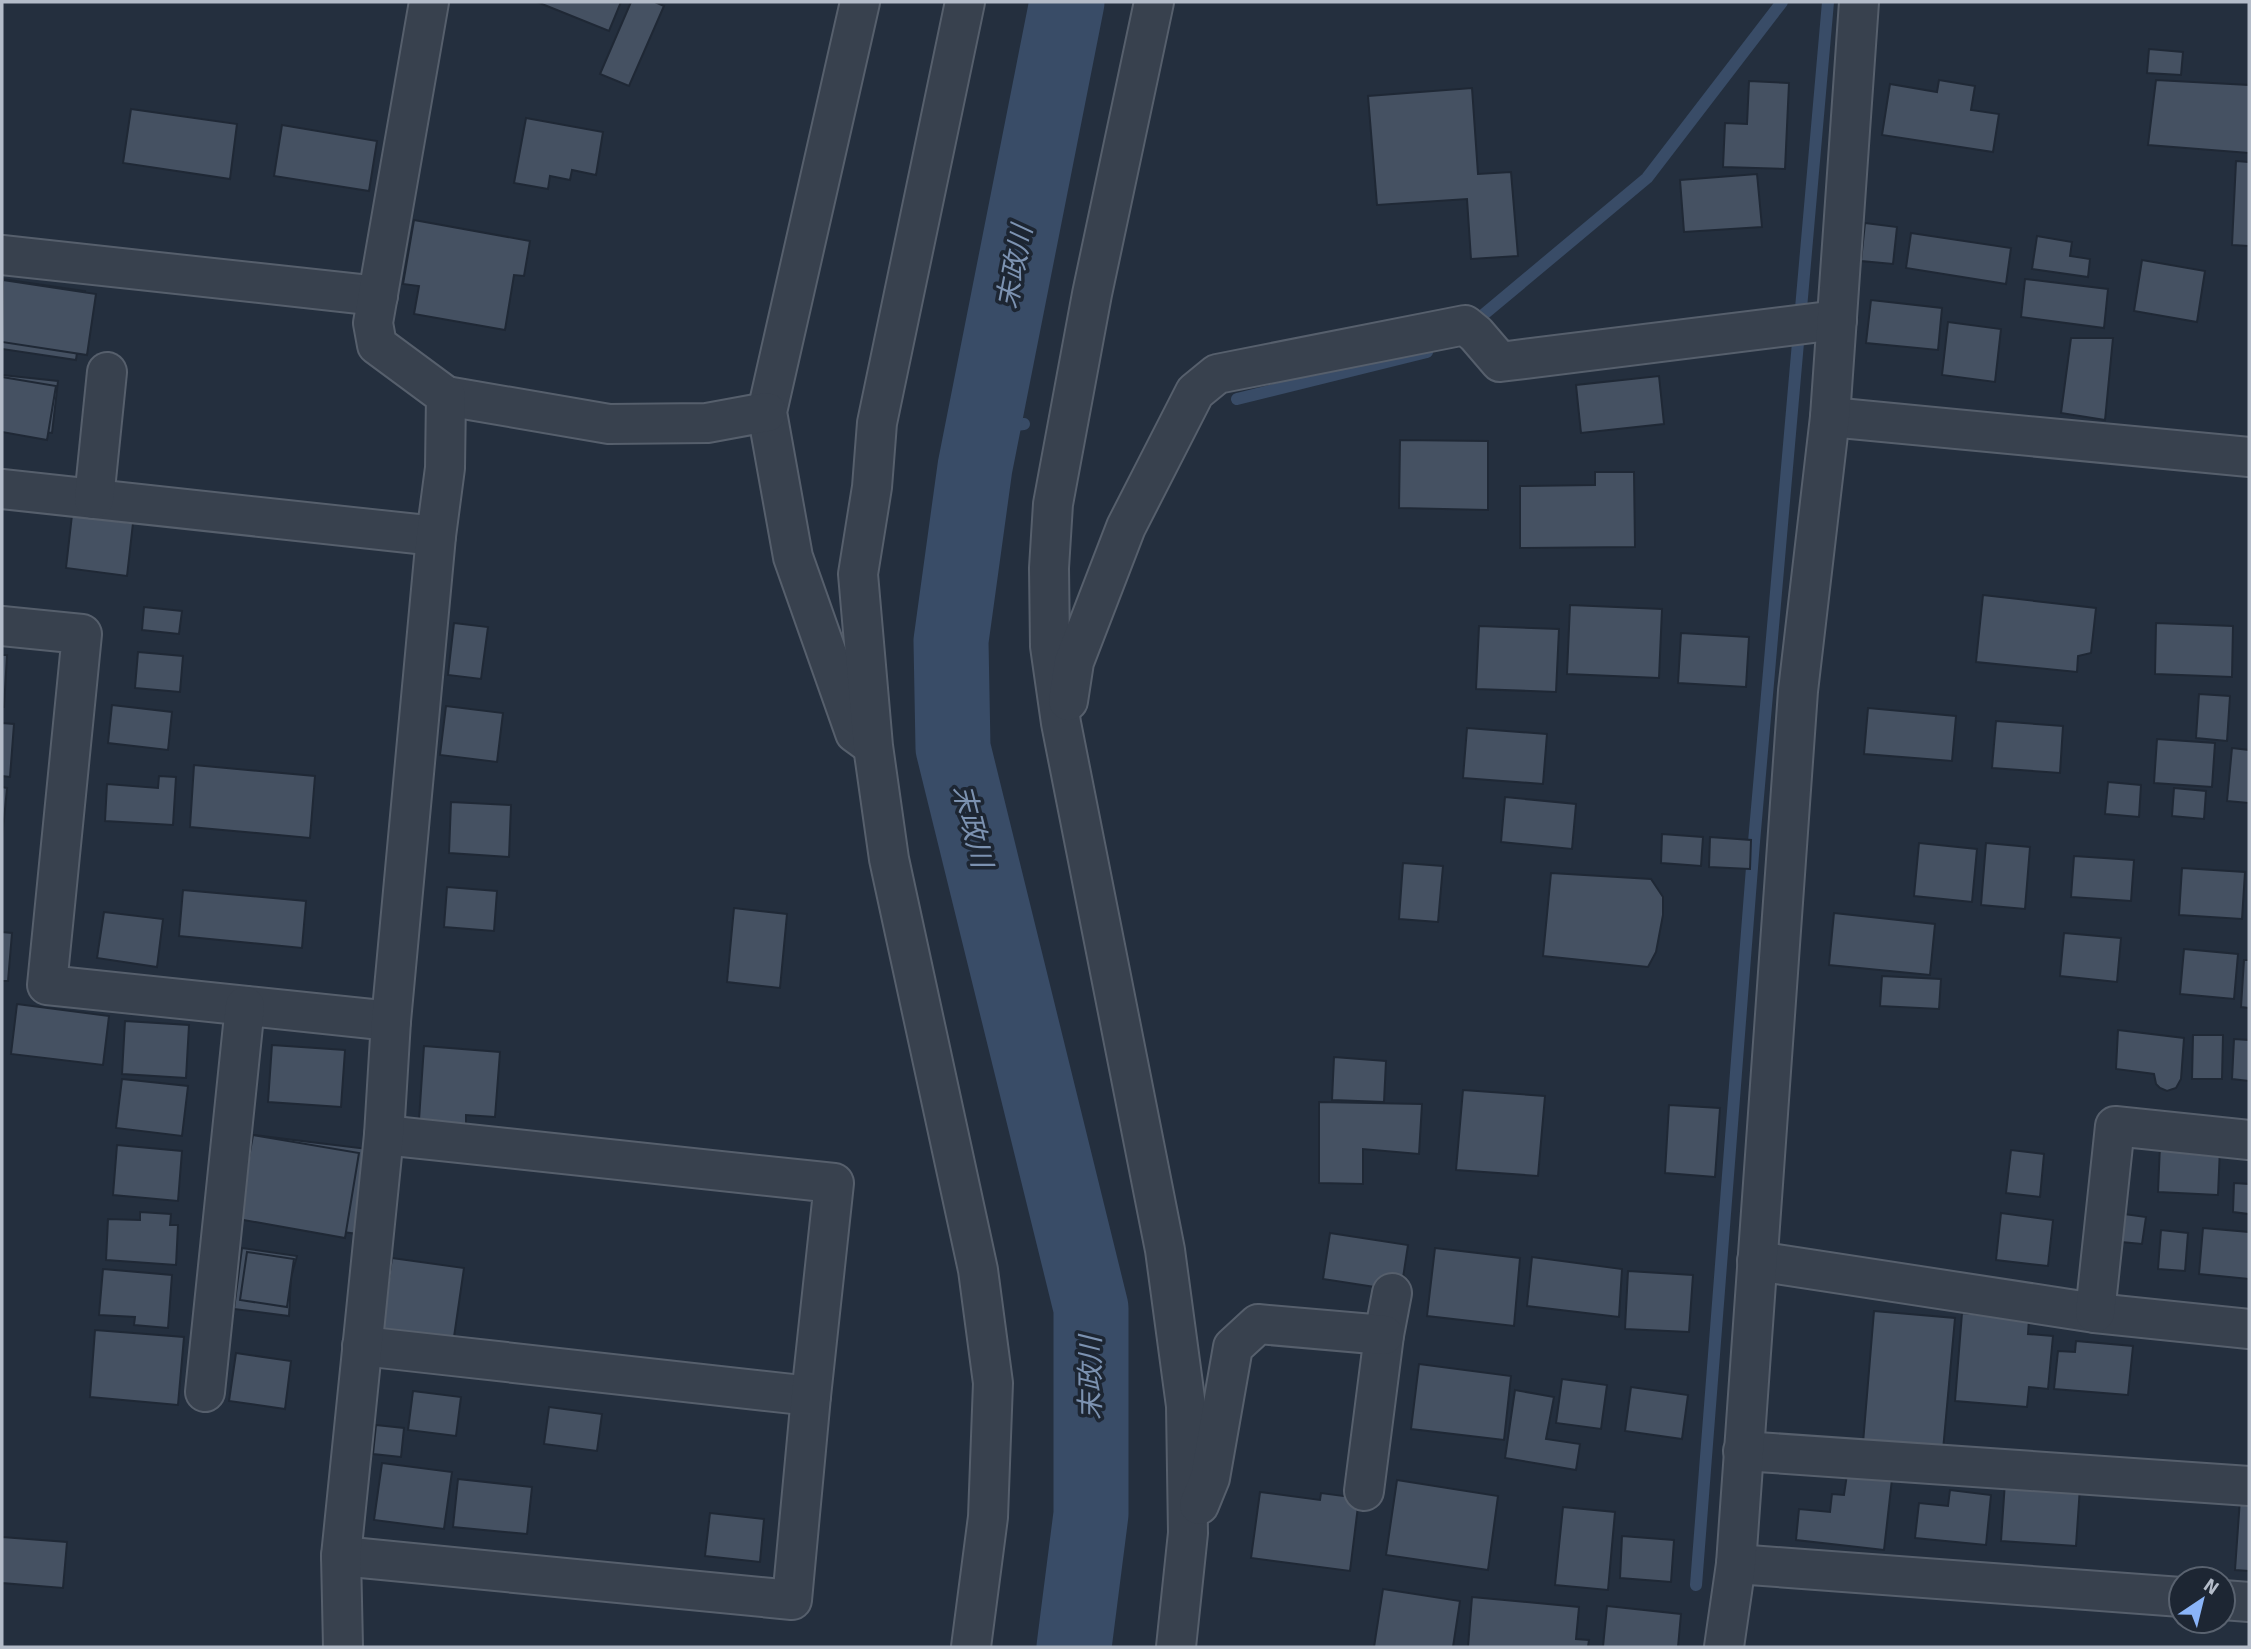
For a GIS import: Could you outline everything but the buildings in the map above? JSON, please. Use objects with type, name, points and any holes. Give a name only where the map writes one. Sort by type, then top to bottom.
[{"type":"street","points":[[429,2],[373,323],[377,345],[446,396],[609,424],[707,423],[767,412]]},
{"type":"street","points":[[860,2],[767,412],[793,557],[855,733],[873,746]]},
{"type":"street","points":[[965,2],[877,423],[872,487],[858,573],[873,746],[889,859],[978,1270],[993,1382],[988,1517],[971,1647]]},
{"type":"street","points":[[1154,2],[1092,294],[1053,504],[1049,568],[1050,646],[1061,723],[1165,1250],[1186,1406],[1188,1534],[1176,1647]]},
{"type":"street","points":[[1724,1647],[1736,1564],[1798,691],[1830,416],[1812,323],[1859,2]]},
{"type":"street","points":[[2,255],[378,296]]},
{"type":"street","points":[[1061,723],[1071,692],[1074,662],[1126,527],[1195,392],[1217,374],[1470,329],[1500,362],[1812,323]]},
{"type":"street","points":[[94,499],[107,372]]},
{"type":"street","points":[[343,1647],[341,1556],[384,1135],[391,1021],[436,536],[445,468],[446,396]]},
{"type":"street","points":[[1830,416],[2249,457]]},
{"type":"street","points":[[2,489],[436,536]]},
{"type":"street","points":[[2,626],[82,634],[47,985],[391,1021]]},
{"type":"street","points":[[205,1392],[245,1006]]},
{"type":"street","points":[[2095,1312],[2115,1126],[2249,1140]]},
{"type":"street","points":[[341,1556],[793,1600],[834,1183],[384,1135]]},
{"type":"street","points":[[1757,1261],[2095,1312],[2249,1329]]},
{"type":"street","points":[[1364,1490],[1392,1293]]},
{"type":"street","points":[[1188,1534],[1210,1478],[1233,1348],[1258,1324],[1384,1335]]},
{"type":"street","points":[[362,1346],[811,1396]]},
{"type":"street","points":[[1743,1451],[2249,1486]]},
{"type":"street","points":[[1736,1564],[2167,1596]]},
{"type":"waterway","name":"末政川","points":[[1067,2],[975,467],[951,641],[953,748],[1091,1308],[1091,1514],[1074,1647]]},
{"type":"waterway","points":[[1471,325],[1647,178],[1782,2]]},
{"type":"waterway","points":[[1696,1585],[1754,842],[1828,2]]},
{"type":"waterway","points":[[1237,399],[1427,352]]},
{"type":"waterway","points":[[982,429],[1024,424]]}]
